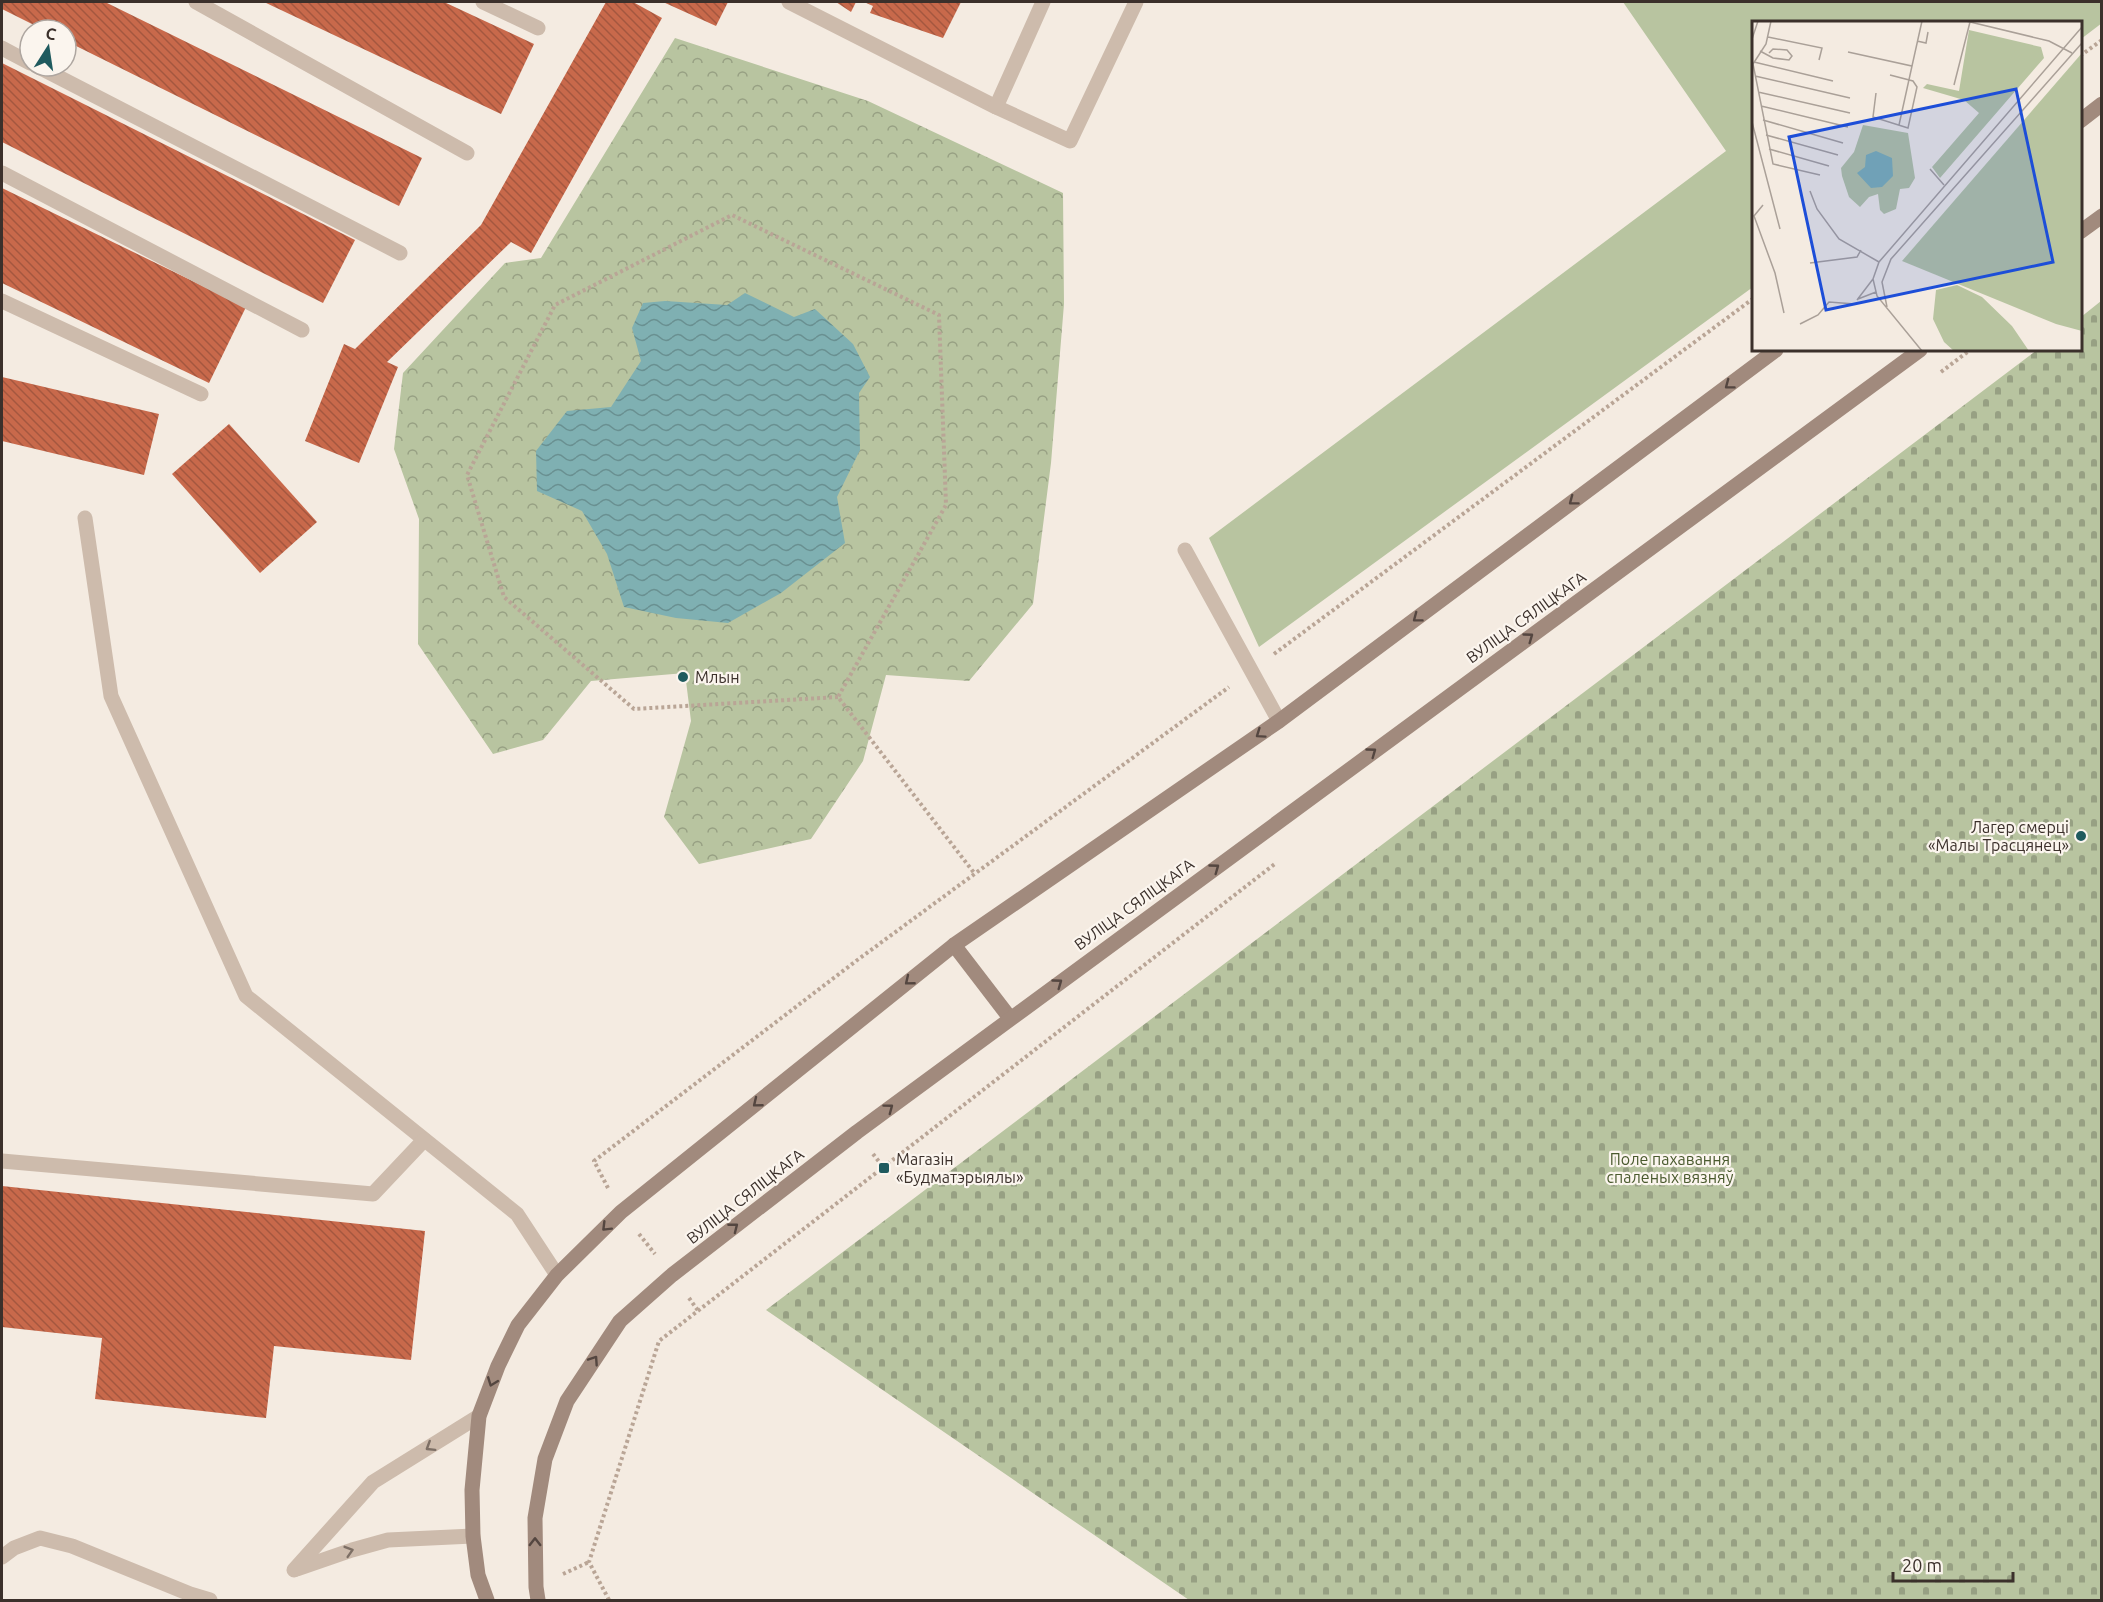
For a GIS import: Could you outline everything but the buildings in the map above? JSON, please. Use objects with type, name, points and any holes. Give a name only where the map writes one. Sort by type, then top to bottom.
[{"type":"main road","points":[[2082,119],[2102,104]]},
{"type":"main road","points":[[2082,231],[2102,216]]},
{"type":"main road","points":[[487,1600],[478,1575],[473,1536],[472,1490],[479,1416],[498,1366],[518,1325],[557,1275],[621,1212],[954,945],[1279,721],[1775,351]]},
{"type":"main road","name":"ВУЛІЦА СЯЛІЦКАГА","points":[[538,1600],[535,1518],[545,1459],[567,1401],[620,1321],[672,1275],[857,1132],[1919,351]]},
{"type":"main road","points":[[954,945],[1010,1018]]},
{"type":"lane","points":[[196,2],[467,153]]},
{"type":"lane","points":[[483,2],[538,28]]},
{"type":"lane","points":[[789,2],[1070,141],[1136,2]]},
{"type":"lane","points":[[996,106],[1043,2]]},
{"type":"lane","points":[[2,48],[18,57]]},
{"type":"lane","points":[[60,78],[400,254]]},
{"type":"lane","points":[[2,173],[302,330]]},
{"type":"lane","points":[[2,301],[201,394]]},
{"type":"lane","points":[[84,518],[111,696],[246,996],[517,1214],[557,1275]]},
{"type":"lane","points":[[1185,550],[1279,721]]},
{"type":"lane","points":[[2,1161],[373,1194],[424,1140]]},
{"type":"lane","points":[[473,1536],[388,1540],[294,1570],[373,1482],[479,1416]]},
{"type":"lane","points":[[2,1557],[14,1548],[40,1538],[72,1546],[210,1600]]},
{"type":"path","points":[[2082,55],[2102,40]]},
{"type":"path","points":[[732,215],[939,315],[946,505],[838,698],[634,709],[504,597],[467,475],[555,305],[732,215]]},
{"type":"path","points":[[699,1311],[621,1212],[594,1161],[856,961],[1752,299]]},
{"type":"path","points":[[1936,376],[1969,351]]},
{"type":"path","points":[[838,698],[975,874]]},
{"type":"path","points":[[609,1600],[589,1562],[659,1341],[1283,857]]},
{"type":"green space","points":[[1623,2],[2101,2],[2102,23],[2082,38],[2082,21],[1752,21],[1752,288],[1259,647],[1209,538],[1726,151]]},
{"type":"green space","points":[[675,38],[868,101],[1063,193],[1064,304],[1051,463],[1033,604],[969,681],[886,675],[863,761],[811,839],[699,864],[664,817],[691,721],[685,673],[591,681],[543,740],[493,754],[418,644],[419,519],[394,449],[403,373],[505,263],[541,258]]},
{"type":"green space","name":"Поле пахавання спаленых вязняў","points":[[2101,301],[2101,1600],[1189,1600],[766,1310],[2036,351],[2082,351],[2082,316]]},
{"type":"water","points":[[745,293],[794,317],[815,309],[853,344],[870,377],[859,393],[860,450],[837,497],[845,543],[781,593],[728,623],[676,618],[624,607],[607,554],[582,511],[537,491],[536,451],[567,411],[611,407],[641,361],[632,328],[643,303],[665,301],[727,305]]},
{"type":"place","name":"Млын","points":[[683,677]]},
{"type":"place","name":"Лагер смерці «Малы Трасцянец»","points":[[2081,836]]},
{"type":"place","name":"Магазін «Будматэрыялы»","points":[[884,1168]]}]
